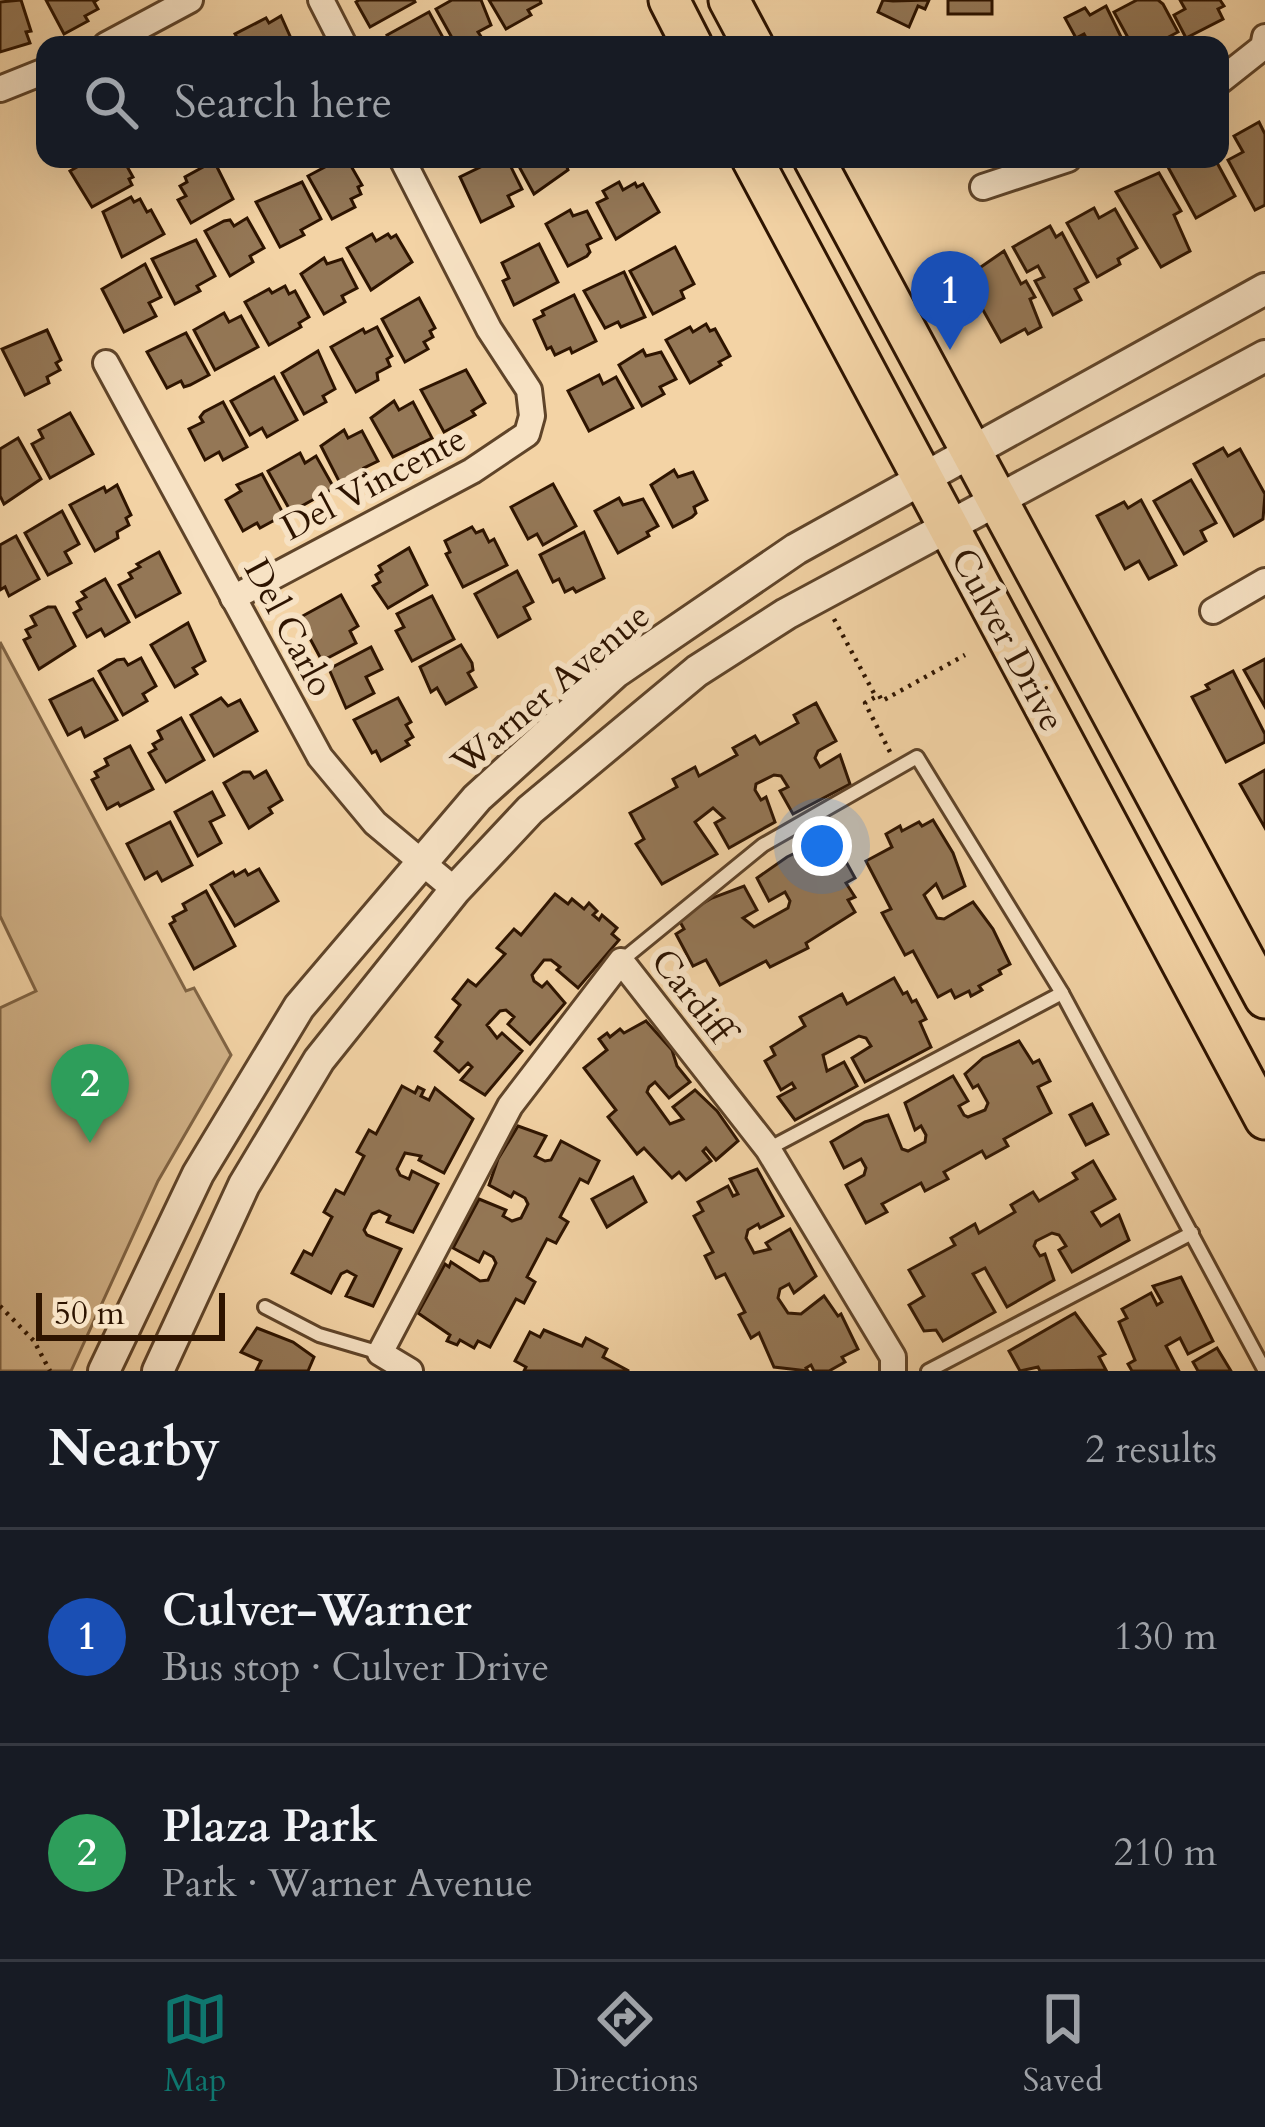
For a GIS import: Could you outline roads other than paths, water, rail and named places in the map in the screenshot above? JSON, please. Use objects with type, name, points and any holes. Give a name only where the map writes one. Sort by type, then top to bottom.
[{"type":"main road","points":[[669,0],[687,36]]},
{"type":"main road","points":[[729,0],[747,36]]},
{"type":"main road","name":"Culver Drive","points":[[757,168],[1265,1119]]},
{"type":"main road","name":"Culver Drive","points":[[819,168],[1265,998]]},
{"type":"street","points":[[123,36],[190,0]]},
{"type":"street","points":[[321,0],[339,36]]},
{"type":"street","points":[[1229,74],[1263,47],[1265,37]]},
{"type":"street","points":[[0,89],[36,75]]},
{"type":"street","name":"Del Vincente","points":[[233,598],[507,451],[526,434],[532,416],[529,390],[489,329],[407,168]]},
{"type":"street","points":[[983,187],[1041,168]]},
{"type":"street","name":"Warner Avenue","points":[[104,1371],[198,1174],[299,1006],[477,798],[616,673],[796,548],[1265,289]]},
{"type":"street","points":[[158,1371],[244,1185],[319,1060],[455,890],[530,810],[697,670],[786,614],[1265,356]]},
{"type":"street","name":"Del Carlo","points":[[106,363],[320,758],[344,791],[455,890]]},
{"type":"street","points":[[1213,611],[1265,581]]},
{"type":"street","name":"Cardiff","points":[[380,1353],[510,1106],[621,961],[768,1149],[893,1357],[892,1371]]},
{"type":"street","points":[[380,1353],[410,1371]]},
{"type":"lane","points":[[621,961],[763,845],[917,757],[1062,993],[1265,1371]]},
{"type":"lane","points":[[768,1149],[1062,993]]},
{"type":"lane","points":[[928,1371],[1192,1233]]},
{"type":"lane","points":[[265,1307],[320,1335],[380,1353]]},
{"type":"place","name":"Culver-Warner","points":[[950,350]]},
{"type":"place","name":"Plaza Park","points":[[90,1143]]}]
